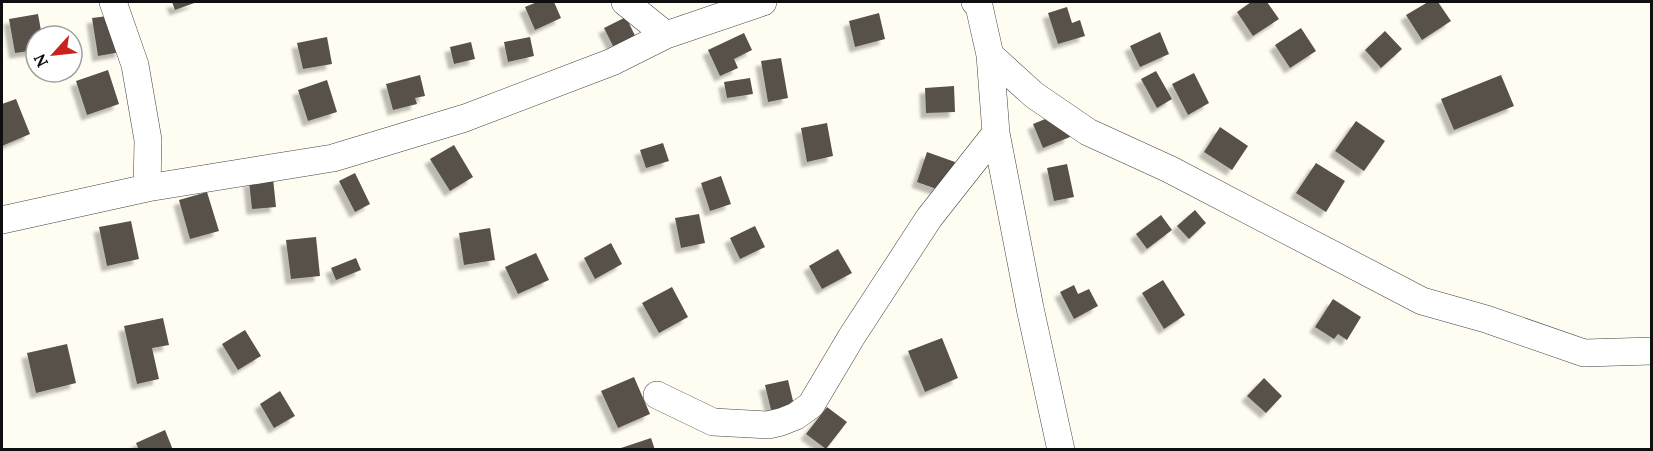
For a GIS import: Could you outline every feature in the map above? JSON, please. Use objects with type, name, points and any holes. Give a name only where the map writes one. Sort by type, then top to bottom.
[{"type":"street","points":[[113,2],[135,64],[148,140],[147,188]]},
{"type":"street","points":[[625,2],[666,35]]},
{"type":"street","points":[[2,220],[147,188],[333,158],[486,110],[612,62],[666,35],[763,2]]},
{"type":"street","points":[[979,3],[990,55],[996,134],[1061,450]]},
{"type":"street","points":[[990,55],[1034,95],[1088,132],[1169,169],[1422,301],[1486,319],[1584,353],[1652,351]]},
{"type":"street","points":[[657,395],[712,422],[768,425],[796,416],[811,405],[852,336],[929,218],[996,134]]},
{"type":"building","points":[[172,2],[197,2],[175,10]]},
{"type":"building","points":[[537,2],[554,2],[561,18],[535,30],[525,7]]},
{"type":"building","points":[[1251,2],[1267,2],[1279,19],[1253,36],[1237,12]]},
{"type":"building","points":[[1428,2],[1438,2],[1451,21],[1422,40],[1406,15]]},
{"type":"building","points":[[1067,7],[1072,23],[1080,20],[1085,36],[1058,44],[1048,13]]},
{"type":"building","points":[[879,13],[885,39],[855,47],[849,21]]},
{"type":"building","points":[[38,14],[40,24],[24,24],[24,52],[15,53],[9,19]]},
{"type":"building","points":[[116,15],[121,52],[98,56],[92,18]]},
{"type":"building","points":[[626,17],[640,46],[618,56],[604,28]]},
{"type":"building","points":[[1301,28],[1316,51],[1290,68],[1275,45]]},
{"type":"building","points":[[1385,31],[1402,49],[1381,68],[1365,50]]},
{"type":"building","points":[[1160,32],[1169,54],[1140,67],[1130,46]]},
{"type":"building","points":[[744,33],[752,50],[734,59],[738,68],[720,76],[708,50]]},
{"type":"building","points":[[327,37],[332,64],[303,69],[297,43]]},
{"type":"building","points":[[530,37],[534,56],[508,62],[504,42]]},
{"type":"building","points":[[471,42],[475,59],[454,64],[450,47]]},
{"type":"building","points":[[781,58],[788,98],[768,102],[761,61]]},
{"type":"building","points":[[108,70],[119,104],[87,115],[77,84],[84,84],[84,78]]},
{"type":"building","points":[[1156,71],[1172,99],[1157,108],[1141,79]]},
{"type":"building","points":[[1194,73],[1209,103],[1188,115],[1172,84]]},
{"type":"building","points":[[420,75],[425,96],[415,98],[417,104],[393,110],[386,84]]},
{"type":"building","points":[[1501,75],[1514,106],[1454,130],[1441,99]]},
{"type":"building","points":[[750,78],[753,94],[727,98],[724,82]]},
{"type":"building","points":[[327,80],[337,112],[308,121],[298,90]]},
{"type":"building","points":[[954,86],[955,112],[926,113],[925,88]]},
{"type":"building","points":[[16,99],[30,134],[2,146],[2,104]]},
{"type":"building","points":[[1060,113],[1070,137],[1043,148],[1033,124]]},
{"type":"building","points":[[1356,121],[1385,141],[1364,171],[1335,151]]},
{"type":"building","points":[[827,123],[833,156],[807,162],[801,128]]},
{"type":"building","points":[[1220,127],[1248,146],[1232,170],[1204,152]]},
{"type":"building","points":[[663,143],[669,161],[646,168],[640,150]]},
{"type":"building","points":[[454,145],[473,177],[450,191],[430,159]]},
{"type":"building","points":[[927,152],[955,162],[945,192],[917,182]]},
{"type":"building","points":[[1316,163],[1345,181],[1326,212],[1296,193]]},
{"type":"building","points":[[1067,164],[1074,197],[1054,201],[1047,168]]},
{"type":"building","points":[[355,173],[370,204],[355,212],[339,181]]},
{"type":"building","points":[[721,176],[731,204],[710,211],[701,183]]},
{"type":"building","points":[[273,178],[276,207],[252,209],[249,181]]},
{"type":"building","points":[[207,192],[219,231],[190,239],[179,200]]},
{"type":"building","points":[[1195,210],[1206,223],[1189,239],[1177,226]]},
{"type":"building","points":[[699,214],[705,243],[681,248],[675,218]]},
{"type":"building","points":[[1161,215],[1172,230],[1147,249],[1136,234]]},
{"type":"building","points":[[131,221],[139,259],[107,266],[99,227]]},
{"type":"building","points":[[755,226],[765,247],[740,259],[730,238]]},
{"type":"building","points":[[490,228],[495,260],[464,265],[459,233]]},
{"type":"building","points":[[316,237],[320,276],[291,279],[286,240]]},
{"type":"building","points":[[611,243],[622,264],[595,279],[584,258]]},
{"type":"building","points":[[838,249],[852,273],[822,289],[809,266]]},
{"type":"building","points":[[536,253],[549,280],[518,294],[505,267]]},
{"type":"building","points":[[356,258],[361,270],[336,280],[331,268]]},
{"type":"building","points":[[1163,280],[1185,315],[1164,329],[1142,293]]},
{"type":"building","points":[[1074,285],[1078,294],[1089,289],[1098,306],[1074,319],[1060,292]]},
{"type":"building","points":[[672,287],[688,317],[659,333],[642,303]]},
{"type":"building","points":[[1333,299],[1361,317],[1347,340],[1338,334],[1334,339],[1315,327]]},
{"type":"building","points":[[163,318],[169,345],[152,348],[159,379],[137,384],[124,326]]},
{"type":"building","points":[[245,330],[261,356],[238,370],[222,344]]},
{"type":"building","points":[[942,338],[958,378],[925,392],[908,351]]},
{"type":"building","points":[[67,344],[76,383],[36,393],[27,353]]},
{"type":"building","points":[[634,377],[650,414],[618,428],[601,391]]},
{"type":"building","points":[[1264,378],[1282,396],[1266,413],[1247,396]]},
{"type":"building","points":[[788,380],[794,405],[771,410],[765,385]]},
{"type":"building","points":[[280,391],[295,416],[274,428],[260,404]]},
{"type":"building","points":[[827,407],[847,422],[826,449],[806,434]]},
{"type":"building","points":[[165,430],[173,450],[139,450],[136,443]]},
{"type":"building","points":[[651,438],[655,450],[618,450],[618,449]]}]
